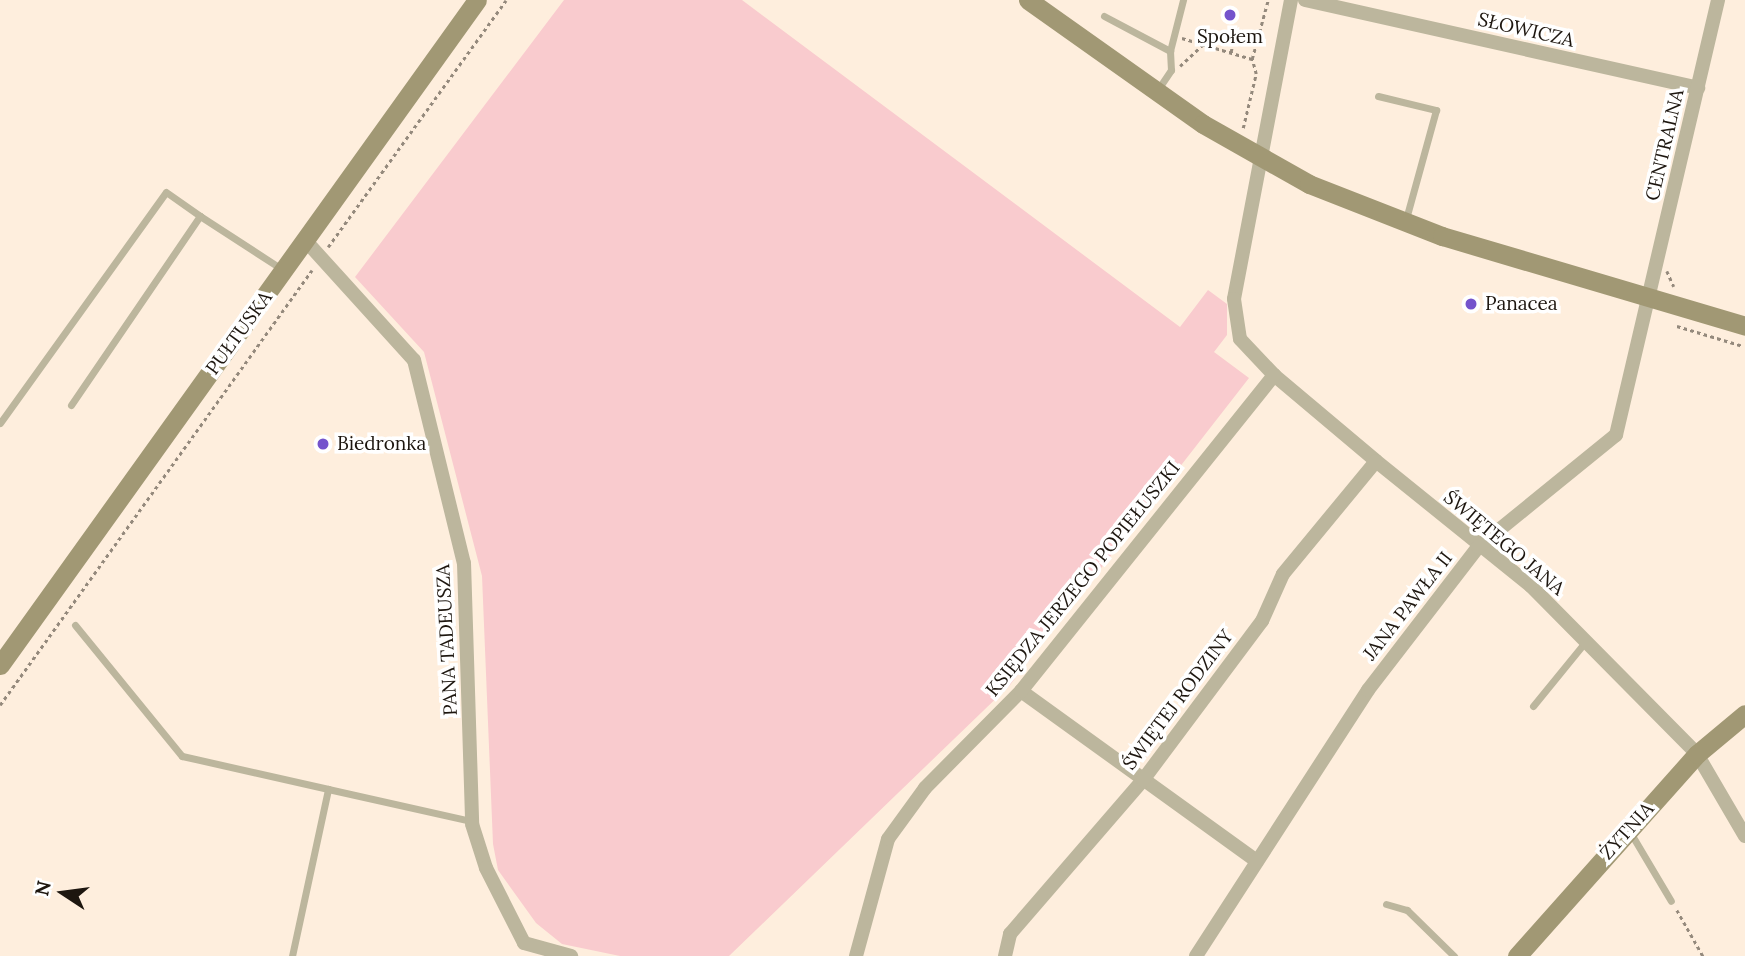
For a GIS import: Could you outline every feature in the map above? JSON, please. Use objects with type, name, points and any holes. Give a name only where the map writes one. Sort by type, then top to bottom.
[{"type":"street","name":"PUŁTUSKA","points":[[3,655],[477,0]]},
{"type":"street","points":[[1028,0],[1156,92],[1259,158],[1309,184],[1404,223],[1650,298],[1744,336]]},
{"type":"street","name":"ŚWIĘTEGO JANA","points":[[1291,0],[1259,158],[1233,314],[1240,339],[1274,374],[1376,461],[1478,547],[1531,586],[1696,754],[1745,836]]},
{"type":"street","name":"SŁOWICZA","points":[[1305,0],[1698,88]]},
{"type":"street","name":"CENTRALNA","points":[[1650,298],[1718,0]]},
{"type":"street","name":"PANA TADEUSZA","points":[[305,240],[323,255],[414,360],[464,563],[472,821],[486,868],[527,949],[571,956]]},
{"type":"street","name":"JANA PAWŁA II","points":[[1196,956],[1368,690],[1478,547],[1616,435],[1650,298]]},
{"type":"street","name":"KSIĘDZA JERZEGO POPIEŁUSZKI","points":[[856,956],[888,839],[925,788],[1021,691],[1274,374]]},
{"type":"street","name":"ŚWIĘTEJ RODZINY","points":[[1005,956],[1010,934],[1143,780],[1262,621],[1283,574],[1376,461]]},
{"type":"street","points":[[1021,691],[1257,861]]},
{"type":"street","name":"ŻYTNIA","points":[[1517,956],[1696,754],[1745,714]]},
{"type":"lane","points":[[1156,92],[1171,70],[1170,51],[1183,0]]},
{"type":"lane","points":[[1104,16],[1170,51]]},
{"type":"lane","points":[[1378,96],[1436,110],[1404,223]]},
{"type":"lane","points":[[0,423],[166,192],[284,270]]},
{"type":"lane","points":[[71,405],[200,216]]},
{"type":"lane","points":[[75,625],[182,756],[472,821]]},
{"type":"lane","points":[[1534,706],[1586,642]]},
{"type":"lane","points":[[292,956],[328,789]]},
{"type":"lane","points":[[1629,829],[1671,901]]},
{"type":"lane","points":[[1386,904],[1407,911],[1454,956]]},
{"type":"path","points":[[0,705],[506,0]]},
{"type":"path","points":[[1240,134],[1256,74],[1252,59],[1268,0]]},
{"type":"path","points":[[1231,52],[1234,35]]},
{"type":"path","points":[[1174,36],[1252,59]]},
{"type":"path","points":[[1171,70],[1204,44]]},
{"type":"path","points":[[1676,326],[1744,336]]},
{"type":"path","points":[[1671,901],[1703,956]]},
{"type":"shaded area","points":[[564,0],[742,0],[1180,327],[1208,290],[1227,304],[1227,335],[1214,352],[1249,378],[1010,685],[729,956],[620,956],[562,944],[536,923],[498,870],[493,844],[482,576],[424,352],[355,277]]},
{"type":"place","name":"Społem","points":[[1230,15]]},
{"type":"place","name":"Panacea","points":[[1471,304]]},
{"type":"place","name":"Biedronka","points":[[323,444]]}]
